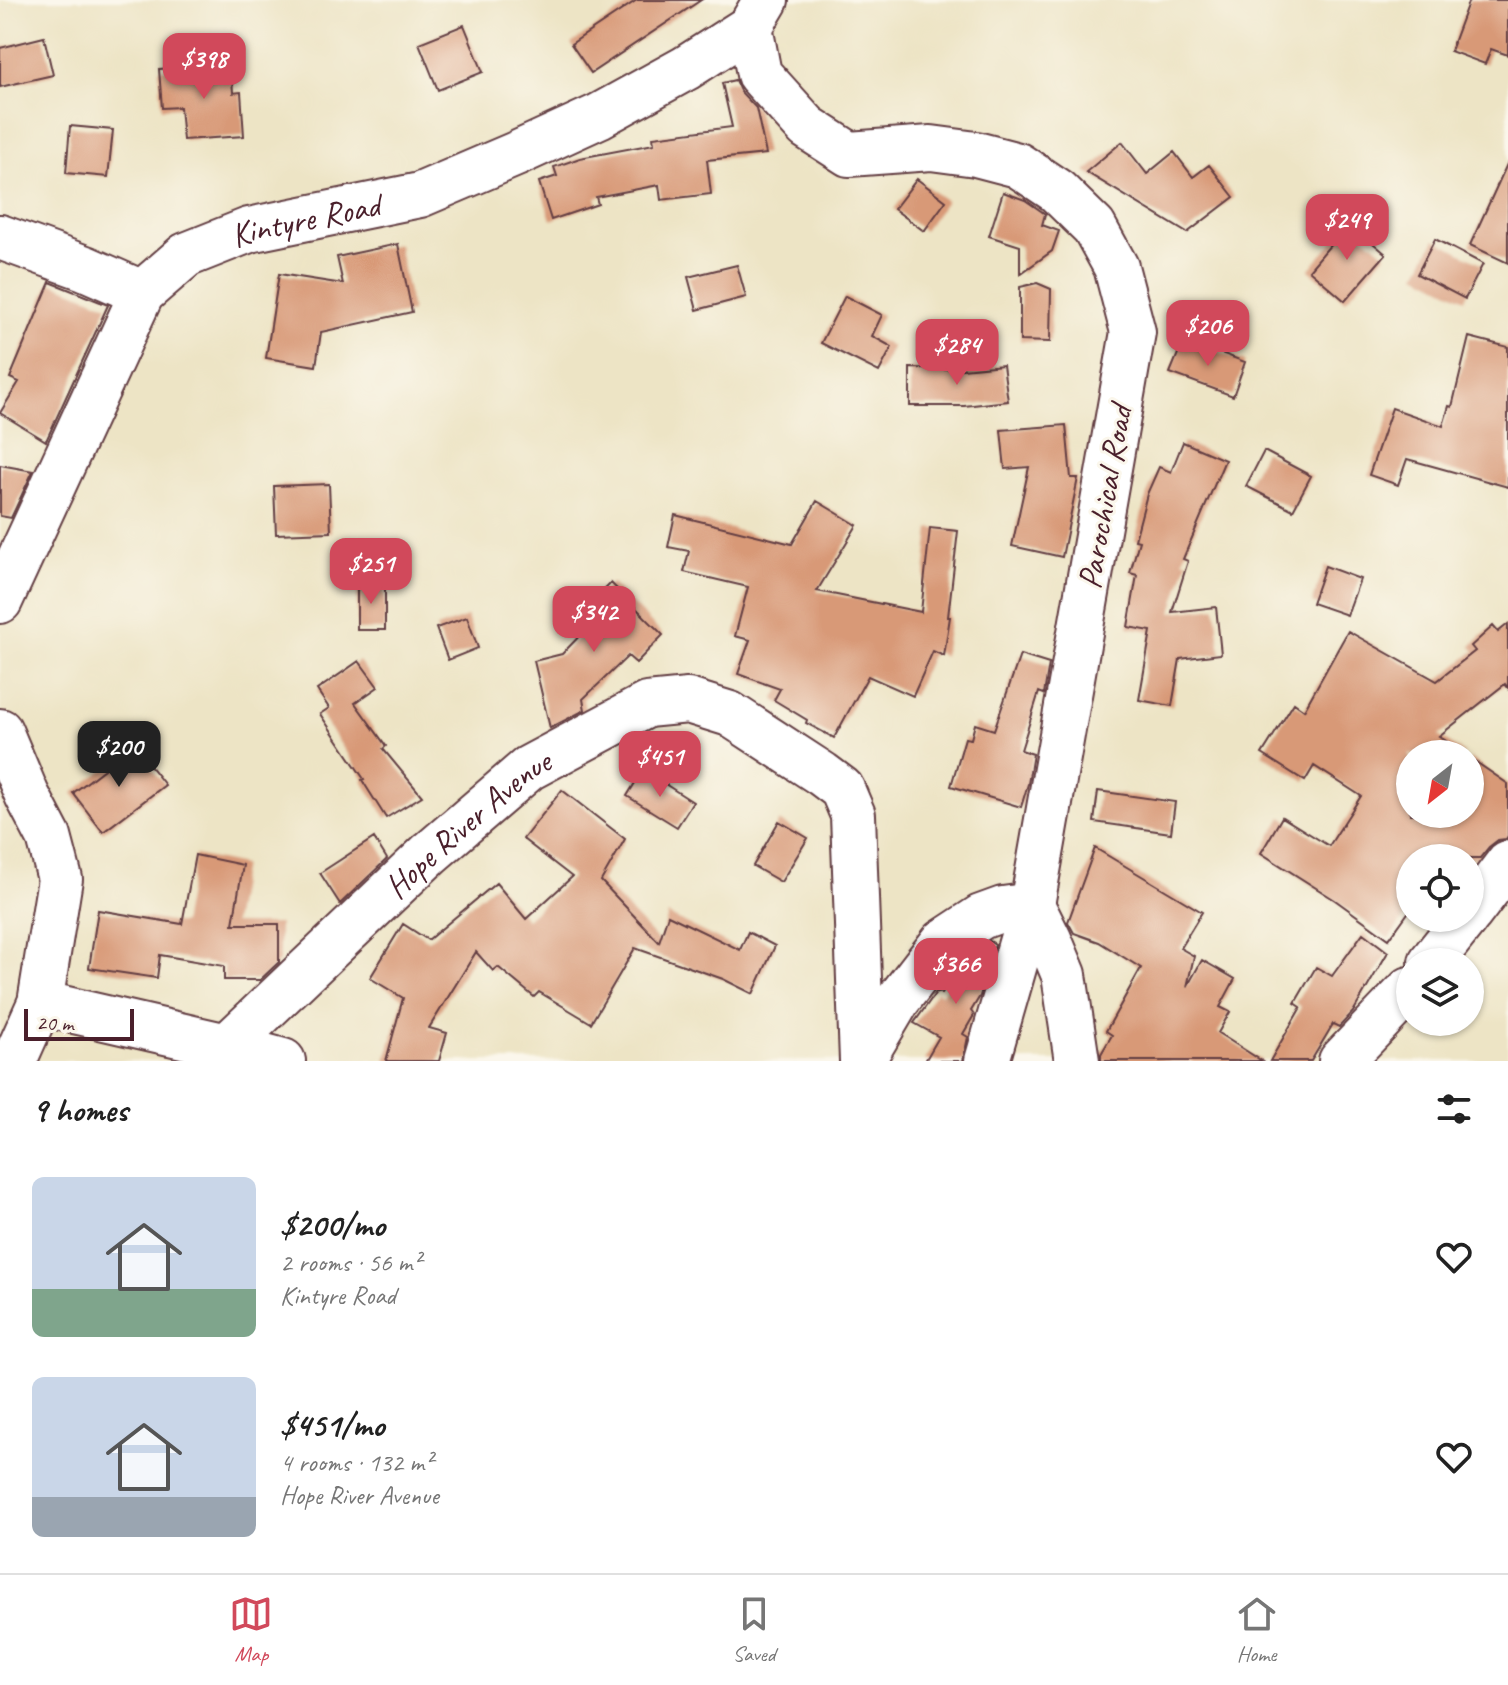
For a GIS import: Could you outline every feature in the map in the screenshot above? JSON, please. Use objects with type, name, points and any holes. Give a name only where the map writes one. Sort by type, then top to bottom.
[{"type":"street","name":"Kintyre Road","points":[[0,601],[142,293],[186,255],[249,230],[420,195],[599,116],[686,68],[758,13]]},
{"type":"street","name":"Parochical Road","points":[[758,13],[759,74],[807,127],[849,154],[931,148],[976,154],[1018,165],[1057,191],[1094,227],[1116,267],[1133,332],[1032,905],[987,1061]]},
{"type":"street","points":[[0,237],[70,262],[142,293]]},
{"type":"street","name":"Hope River Avenue","points":[[227,1046],[429,854],[529,768],[647,705],[688,701],[730,714],[842,789],[853,815],[862,1061]]},
{"type":"street","points":[[0,731],[49,837],[60,879],[40,1003],[14,1061]]},
{"type":"street","points":[[1484,895],[1508,863]]},
{"type":"street","points":[[862,1061],[898,1000],[943,942],[981,917],[1003,909],[1032,905],[1064,975],[1077,1061]]},
{"type":"street","points":[[1442,948],[1455,932]]},
{"type":"street","points":[[40,1003],[283,1061]]},
{"type":"street","points":[[1341,1061],[1396,1004]]},
{"type":"building","points":[[637,0],[701,0],[591,73],[571,44]]},
{"type":"building","points":[[1469,0],[1508,0],[1508,55],[1491,49],[1485,64],[1450,51]]},
{"type":"building","points":[[464,25],[483,72],[438,90],[419,43]]},
{"type":"building","points":[[44,37],[53,75],[0,87],[0,48]]},
{"type":"building","points":[[231,64],[233,93],[241,92],[244,136],[183,140],[180,107],[162,108],[159,69]]},
{"type":"building","points":[[735,80],[740,91],[756,108],[766,154],[707,160],[711,194],[661,200],[659,185],[596,197],[598,204],[551,220],[539,182],[557,176],[554,167],[580,158],[654,144],[653,137],[732,127],[722,83]]},
{"type":"building","points":[[70,126],[113,130],[108,177],[66,173]]},
{"type":"building","points":[[1122,142],[1147,174],[1174,152],[1193,177],[1209,165],[1234,197],[1187,233],[1086,172]]},
{"type":"building","points":[[1508,162],[1508,263],[1470,245]]},
{"type":"building","points":[[917,179],[946,201],[924,231],[894,209]]},
{"type":"building","points":[[1003,192],[1025,200],[1041,211],[1045,214],[1042,225],[1059,231],[1052,251],[1020,274],[1020,246],[989,236]]},
{"type":"building","points":[[1349,223],[1386,254],[1345,301],[1309,270]]},
{"type":"building","points":[[1435,239],[1483,264],[1465,299],[1417,274]]},
{"type":"building","points":[[398,244],[412,312],[321,332],[316,366],[266,358],[279,274],[343,284],[337,257]]},
{"type":"building","points":[[737,265],[746,297],[697,310],[688,277]]},
{"type":"building","points":[[50,282],[108,305],[46,441],[0,413],[19,382],[10,378]]},
{"type":"building","points":[[1037,283],[1051,289],[1050,342],[1020,341],[1020,287]]},
{"type":"building","points":[[845,296],[882,315],[872,336],[892,347],[879,372],[821,343]]},
{"type":"building","points":[[1469,337],[1508,347],[1508,487],[1407,459],[1398,485],[1369,475],[1392,408],[1443,426],[1449,406],[1452,407]]},
{"type":"building","points":[[1184,339],[1245,362],[1233,396],[1170,373]]},
{"type":"building","points":[[1003,365],[1008,401],[964,406],[910,406],[910,368],[962,369]]},
{"type":"building","points":[[1066,425],[1071,478],[1078,478],[1062,557],[1012,546],[1029,467],[1005,469],[1001,430]]},
{"type":"building","points":[[1183,442],[1225,460],[1183,559],[1188,561],[1172,612],[1216,607],[1221,654],[1180,659],[1172,706],[1139,700],[1151,631],[1128,627],[1137,575],[1130,573],[1147,494],[1159,467],[1171,472]]},
{"type":"building","points":[[1264,451],[1311,476],[1293,510],[1246,486]]},
{"type":"building","points":[[0,465],[33,471],[11,518],[0,516]]},
{"type":"building","points":[[329,484],[331,532],[276,534],[274,486]]},
{"type":"building","points":[[817,501],[857,525],[817,591],[921,612],[930,528],[958,531],[944,656],[933,651],[913,696],[868,676],[834,738],[774,700],[780,689],[738,674],[750,640],[735,636],[748,587],[684,572],[689,551],[668,547],[675,515],[792,544]]},
{"type":"building","points":[[1325,566],[1360,579],[1347,615],[1312,603]]},
{"type":"building","points":[[357,581],[385,581],[385,630],[357,630]]},
{"type":"building","points":[[611,583],[663,635],[636,663],[628,656],[583,699],[585,710],[550,728],[534,661],[562,654],[594,621],[584,611]]},
{"type":"building","points":[[467,617],[478,648],[448,660],[436,628]]},
{"type":"building","points":[[1508,624],[1508,688],[1505,684],[1439,736],[1445,740],[1396,740],[1396,828],[1484,828],[1484,768],[1508,784],[1508,836],[1498,840],[1484,853],[1484,844],[1396,844],[1396,929],[1389,939],[1261,853],[1282,817],[1329,846],[1361,796],[1314,766],[1305,781],[1262,754],[1294,703],[1304,710],[1348,631],[1437,681],[1475,651],[1471,646],[1493,626],[1498,632]]},
{"type":"building","points":[[1020,655],[1049,664],[1044,694],[1039,692],[1021,750],[1033,754],[1021,807],[951,786],[965,738],[971,739],[975,724],[994,730]]},
{"type":"building","points":[[359,661],[378,687],[355,703],[386,746],[383,749],[422,796],[386,818],[320,714],[329,708],[317,690]]},
{"type":"building","points":[[134,746],[165,785],[103,832],[73,793]]},
{"type":"building","points":[[643,770],[693,802],[677,827],[627,796]]},
{"type":"building","points":[[562,790],[625,839],[601,881],[659,942],[668,915],[740,950],[748,932],[775,946],[753,994],[723,979],[635,948],[591,1023],[539,992],[534,997],[498,967],[493,971],[476,952],[429,1028],[447,1033],[439,1061],[386,1061],[403,998],[370,978],[403,924],[428,940],[496,883],[526,919],[572,877],[523,839]]},
{"type":"building","points":[[1098,791],[1175,802],[1171,833],[1094,822]]},
{"type":"building","points":[[779,821],[808,838],[781,882],[753,866]]},
{"type":"building","points":[[374,838],[387,859],[340,904],[320,873]]},
{"type":"building","points":[[1095,848],[1202,912],[1180,948],[1194,956],[1187,987],[1202,960],[1235,979],[1220,1007],[1230,1012],[1218,1033],[1262,1061],[1101,1061],[1101,1054],[1112,1035],[1106,1031],[1141,968],[1099,942],[1074,933],[1068,922]]},
{"type":"building","points":[[195,855],[243,865],[233,924],[279,924],[279,962],[260,980],[224,980],[224,966],[160,955],[157,978],[89,968],[98,910],[182,924]]},
{"type":"building","points":[[1363,933],[1388,952],[1353,1012],[1339,1027],[1333,1024],[1311,1061],[1270,1061],[1301,1007],[1295,1003],[1316,967],[1332,976]]},
{"type":"building","points":[[990,941],[995,944],[980,996],[963,1034],[968,1037],[963,1061],[925,1061],[939,1037],[914,1023],[937,991],[942,994],[961,960]]}]
